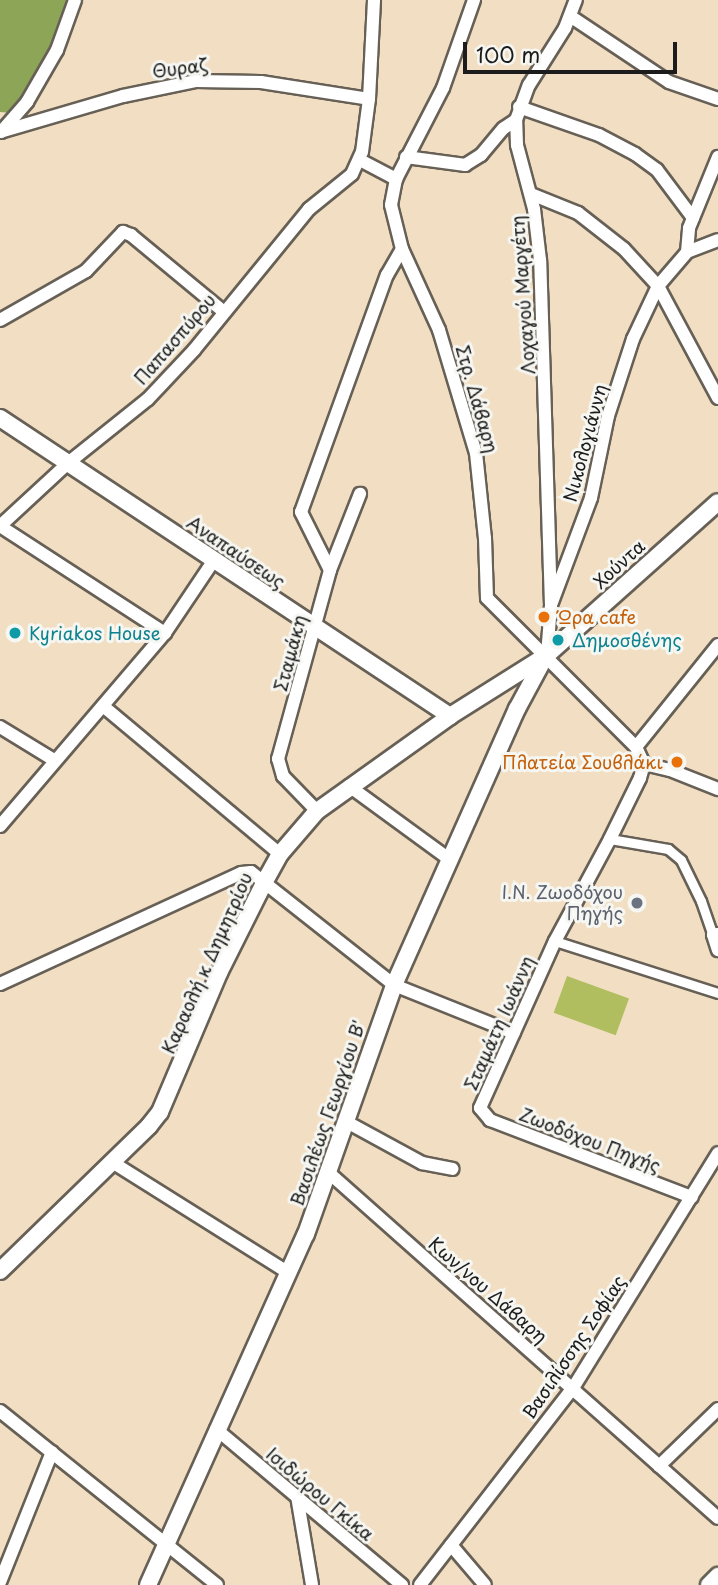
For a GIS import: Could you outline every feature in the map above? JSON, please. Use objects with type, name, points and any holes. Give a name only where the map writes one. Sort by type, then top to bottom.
[{"type":"street","points":[[0,132],[27,102],[57,50],[75,0]]},
{"type":"street","points":[[374,0],[369,99],[360,160],[396,179],[440,97],[474,0]]},
{"type":"street","name":"Λοχαγού Μαργέτη","points":[[551,605],[546,377],[540,260],[531,194],[517,145],[516,120],[529,85],[570,16],[576,0]]},
{"type":"street","points":[[570,16],[669,82],[718,99]]},
{"type":"street","name":"Θυραζ","points":[[0,132],[123,96],[196,81],[261,82],[369,99]]},
{"type":"street","points":[[519,107],[599,135],[635,154],[657,170],[693,218]]},
{"type":"street","points":[[406,158],[465,165],[481,155],[504,128],[516,120]]},
{"type":"street","points":[[687,252],[687,237],[693,218],[718,157]]},
{"type":"street","name":"Παπασπύρου","points":[[0,526],[68,463],[148,399],[194,350],[309,209],[352,174],[360,160]]},
{"type":"street","name":"Στρ. Δάβαρη","points":[[396,179],[391,205],[402,249],[439,330],[476,453],[485,538],[486,598],[547,654],[636,747],[644,764]]},
{"type":"street","points":[[531,194],[578,213],[624,249],[658,286],[718,398]]},
{"type":"street","points":[[0,320],[86,271],[122,232],[131,236],[223,312]]},
{"type":"street","name":"Νικολογιάννη","points":[[547,654],[551,605],[591,498],[608,416],[633,339],[658,286],[687,252],[718,240]]},
{"type":"street","points":[[330,570],[301,512],[387,275],[402,249]]},
{"type":"street","name":"Αναπαύσεως","points":[[0,418],[450,716]]},
{"type":"street","name":"Σταμάκη","points":[[317,811],[282,776],[278,766],[330,570],[360,494]]},
{"type":"street","name":"Χούντα","points":[[547,654],[718,502]]},
{"type":"street","points":[[0,526],[165,633]]},
{"type":"street","points":[[0,826],[165,633],[214,560]]},
{"type":"street","points":[[636,747],[718,645]]},
{"type":"street","name":"Καραολή κ Δημητρίου","points":[[0,1271],[112,1163],[160,1112],[219,973],[265,881],[281,854],[317,811],[450,716],[547,654]]},
{"type":"street","name":"Βασιλέως Γεωργίου Β'","points":[[148,1585],[216,1429],[289,1273],[394,985],[517,709],[547,654]]},
{"type":"street","points":[[103,706],[281,854]]},
{"type":"street","points":[[0,727],[54,760]]},
{"type":"street","points":[[644,764],[670,770],[718,789]]},
{"type":"street","name":"Σταμάτη Ιωάννη","points":[[480,1108],[555,941],[610,839],[640,778],[644,764]]},
{"type":"street","points":[[349,786],[449,859]]},
{"type":"street","points":[[610,839],[668,849],[681,860],[715,935],[718,950]]},
{"type":"street","points":[[0,984],[241,873],[251,872],[394,985],[513,1033]]},
{"type":"street","points":[[555,941],[718,993]]},
{"type":"street","name":"Ζωοδόχου Πηγής","points":[[480,1108],[490,1121],[692,1198]]},
{"type":"street","points":[[345,1121],[422,1163],[452,1169]]},
{"type":"street","name":"Βασιλίσσης Σοφίας","points":[[420,1585],[573,1388],[718,1153]]},
{"type":"street","points":[[112,1163],[289,1273]]},
{"type":"street","name":"Κων/νου Δάβαρη","points":[[328,1172],[718,1518]]},
{"type":"street","points":[[659,1466],[718,1409]]},
{"type":"street","points":[[0,1411],[217,1585]]},
{"type":"street","name":"Ισιδώρου Γκίκα","points":[[216,1429],[402,1585]]},
{"type":"street","points":[[0,1582],[52,1452]]},
{"type":"street","points":[[297,1496],[312,1585]]},
{"type":"street","points":[[451,1545],[485,1585]]},
{"type":"street","points":[[709,1585],[718,1576]]},
{"type":"green space","points":[[0,0],[68,0],[52,49],[12,113],[0,112]]},
{"type":"green space","points":[[567,976],[629,999],[616,1035],[554,1013]]},
{"type":"place","name":"Ώρα cafe","points":[[544,617]]},
{"type":"place","name":"Kyriakos House","points":[[15,633]]},
{"type":"place","name":"Δημοσθένης","points":[[558,640]]},
{"type":"place","name":"Πλατεία Σουβλάκι","points":[[677,762]]},
{"type":"place","name":"Ι.Ν. Ζωοδόχου Πηγής","points":[[637,903]]}]
